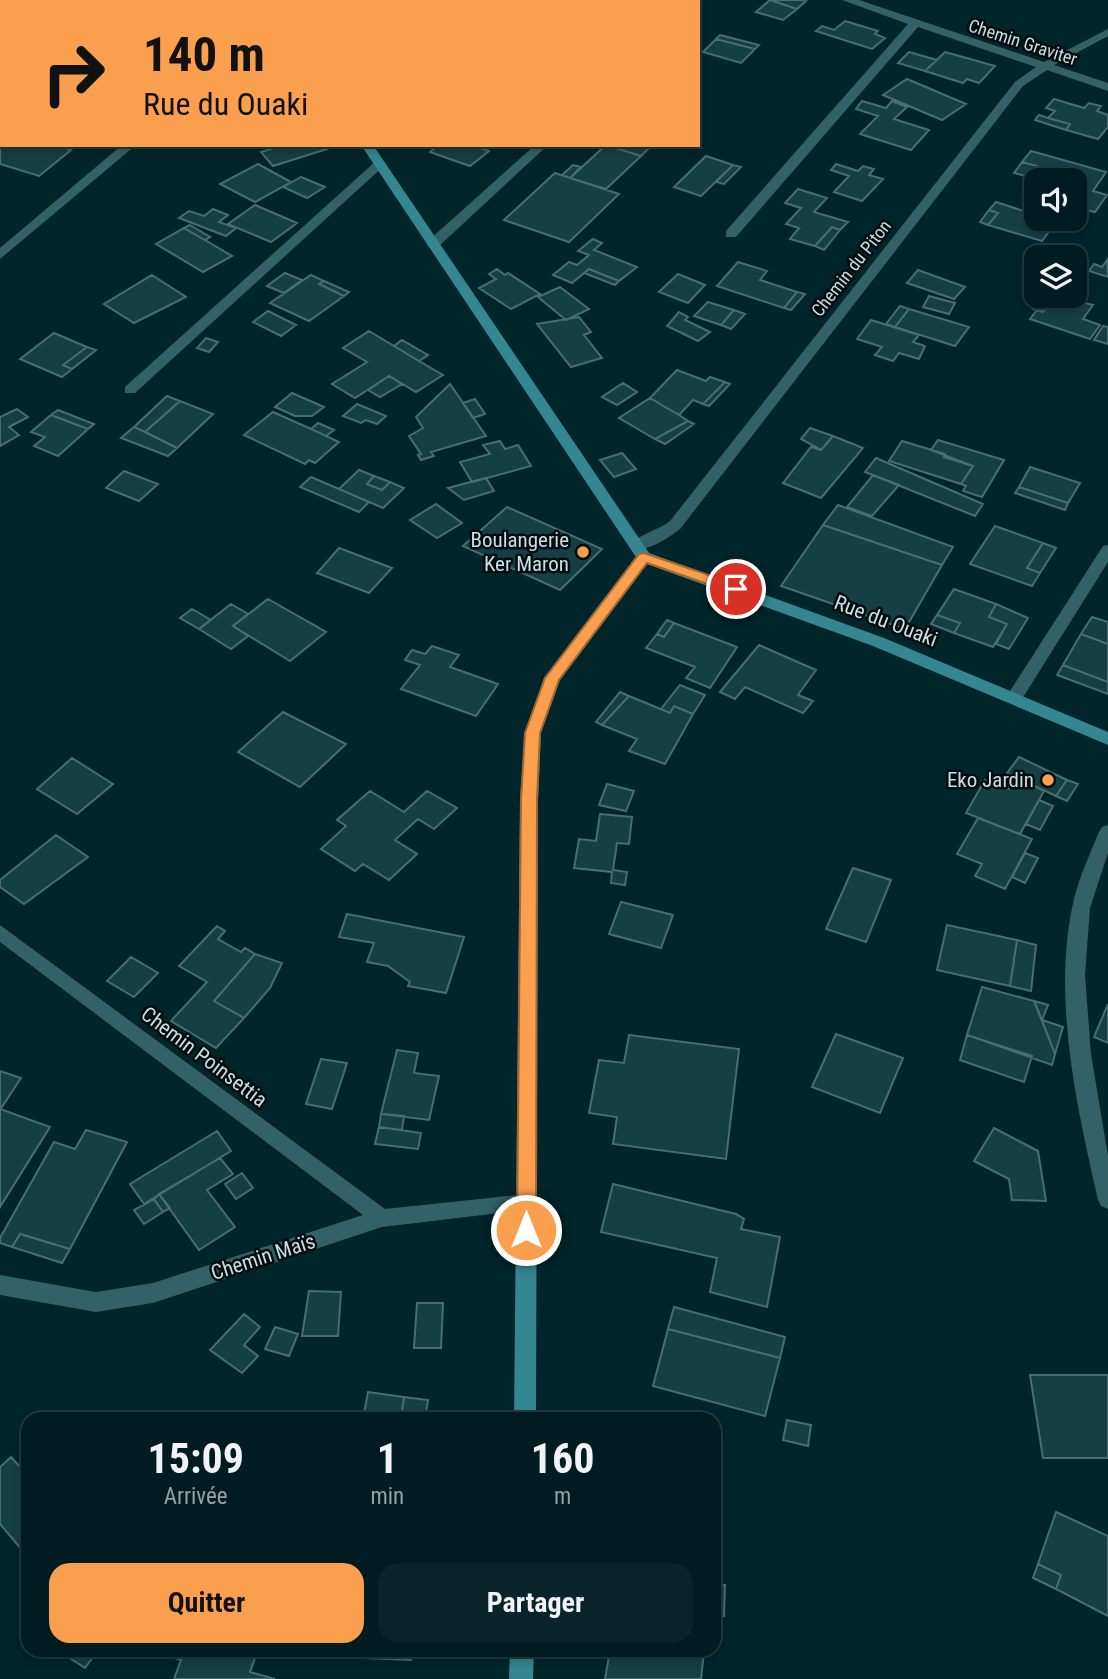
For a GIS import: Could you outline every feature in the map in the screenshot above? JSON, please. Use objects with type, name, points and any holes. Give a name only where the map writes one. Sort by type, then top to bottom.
[{"type":"main road","points":[[368,147],[641,550],[552,678],[533,733],[529,800],[524,1412]]},
{"type":"main road","name":"Rue du Ouaki","points":[[641,550],[878,639],[1016,695],[1108,739]]},
{"type":"main road","points":[[521,1679],[522,1657]]},
{"type":"street","name":"Chemin Graviter","points":[[848,0],[1108,88]]},
{"type":"street","points":[[731,234],[915,23]]},
{"type":"street","name":"Chemin du Piton","points":[[641,550],[675,525],[1019,83],[1041,67],[1108,32]]},
{"type":"street","points":[[0,255],[128,147]]},
{"type":"street","points":[[433,244],[540,147]]},
{"type":"street","points":[[130,390],[380,164]]},
{"type":"street","points":[[1016,695],[1108,550]]},
{"type":"street","points":[[1108,832],[1080,909],[1075,962],[1085,1083],[1108,1200]]},
{"type":"street","name":"Chemin Poinsettia","points":[[0,932],[382,1218]]},
{"type":"street","name":"Chemin Maïs","points":[[0,1285],[96,1302],[153,1293],[382,1218],[527,1203]]},
{"type":"building","points":[[770,0],[802,0],[806,1],[797,9]]},
{"type":"building","points":[[770,0],[797,9],[783,20],[756,12]]},
{"type":"building","points":[[845,21],[878,31],[875,34],[885,38],[872,49],[816,31],[822,26],[834,30]]},
{"type":"building","points":[[720,35],[759,45],[755,49],[716,39]]},
{"type":"building","points":[[716,39],[755,49],[741,63],[703,52]]},
{"type":"building","points":[[909,52],[937,60],[925,71],[898,63]]},
{"type":"building","points":[[945,52],[995,66],[979,83],[967,79],[963,83],[925,71]]},
{"type":"building","points":[[907,79],[966,104],[942,120],[883,95]]},
{"type":"building","points":[[1054,99],[1084,108],[1089,103],[1101,106],[1097,111],[1108,115],[1108,127],[1098,139],[1066,130],[1070,124],[1048,118],[1055,111],[1046,108]]},
{"type":"building","points":[[862,101],[886,108],[892,101],[907,107],[894,119],[929,130],[911,150],[860,134],[878,116],[856,109]]},
{"type":"building","points":[[1039,115],[1070,124],[1066,130],[1035,120]]},
{"type":"building","points":[[62,147],[71,150],[39,176],[0,164],[0,148]]},
{"type":"building","points":[[277,147],[327,149],[273,166],[261,152]]},
{"type":"building","points":[[436,147],[478,147],[489,151],[470,166],[430,152]]},
{"type":"building","points":[[604,147],[641,156],[606,189],[570,178]]},
{"type":"building","points":[[612,147],[650,147],[641,156]]},
{"type":"building","points":[[1031,151],[1106,172],[1093,191],[1107,195],[1095,212],[1087,210],[1087,168],[1036,168],[1037,166],[1022,162]]},
{"type":"building","points":[[706,156],[733,165],[701,196],[674,187]]},
{"type":"building","points":[[1022,162],[1037,166],[1024,168],[1024,176],[1014,173]]},
{"type":"building","points":[[258,164],[291,182],[255,202],[220,184]]},
{"type":"building","points":[[836,164],[858,171],[863,166],[874,169],[869,175],[883,179],[862,201],[834,192],[849,176],[831,170]]},
{"type":"building","points":[[573,165],[581,167],[570,178],[562,175]]},
{"type":"building","points":[[733,165],[741,167],[724,184],[716,182]]},
{"type":"building","points":[[555,173],[619,194],[569,242],[504,220]]},
{"type":"building","points":[[301,177],[325,187],[307,198],[283,187]]},
{"type":"building","points":[[798,189],[827,198],[814,212],[848,222],[840,230],[832,227],[815,246],[790,239],[799,228],[786,224],[801,208],[785,203]]},
{"type":"building","points":[[996,202],[1024,211],[1024,231],[1050,231],[1042,241],[988,225],[998,213],[989,210]]},
{"type":"building","points":[[255,205],[297,223],[271,242],[228,224]]},
{"type":"building","points":[[213,209],[228,215],[219,222],[236,228],[226,236],[179,218],[189,211],[204,216]]},
{"type":"building","points":[[989,210],[998,213],[988,225],[980,222]]},
{"type":"building","points":[[190,225],[210,237],[205,240],[184,228]]},
{"type":"building","points":[[832,227],[840,230],[824,250],[815,246]]},
{"type":"building","points":[[184,228],[232,256],[203,272],[156,244]]},
{"type":"building","points":[[593,239],[602,243],[594,250],[637,267],[619,281],[589,269],[572,283],[553,275],[569,262],[577,265],[589,255],[578,251]]},
{"type":"building","points":[[1107,260],[1108,277],[1089,271],[1094,264],[1102,267]]},
{"type":"building","points":[[738,262],[767,271],[760,280],[797,292],[784,308],[717,286]]},
{"type":"building","points":[[497,269],[540,294],[511,309],[479,288],[496,279],[489,274]]},
{"type":"building","points":[[589,269],[619,281],[615,285],[584,273]]},
{"type":"building","points":[[918,270],[965,287],[954,299],[907,283]]},
{"type":"building","points":[[285,273],[302,280],[284,293],[267,286]]},
{"type":"building","points":[[678,274],[705,285],[688,303],[659,292]]},
{"type":"building","points":[[152,275],[186,297],[134,323],[104,304]]},
{"type":"building","points":[[311,275],[324,281],[319,284],[344,296],[309,321],[270,303]]},
{"type":"building","points":[[324,281],[349,292],[344,296],[319,284]]},
{"type":"building","points":[[560,287],[589,309],[566,320],[538,297]]},
{"type":"building","points":[[797,292],[805,294],[791,310],[784,308]]},
{"type":"building","points":[[929,296],[955,303],[949,314],[923,307]]},
{"type":"building","points":[[708,302],[734,310],[721,325],[694,316]]},
{"type":"building","points":[[1087,304],[1093,305],[1083,319],[1100,325],[1090,339],[1030,319],[1037,310],[1043,312],[1046,308],[1087,308]]},
{"type":"building","points":[[900,306],[909,309],[895,327],[886,324]]},
{"type":"building","points":[[909,309],[969,327],[955,346],[895,327]]},
{"type":"building","points":[[734,310],[745,314],[731,329],[721,325]]},
{"type":"building","points":[[268,311],[296,325],[281,336],[253,322]]},
{"type":"building","points":[[679,312],[688,317],[685,320],[710,332],[698,341],[667,326]]},
{"type":"building","points":[[579,317],[591,332],[584,335],[602,358],[571,367],[537,324]]},
{"type":"building","points":[[871,320],[919,335],[913,342],[925,346],[919,359],[899,353],[893,361],[875,355],[882,347],[857,339]]},
{"type":"building","points":[[1103,326],[1108,327],[1108,344],[1094,340]]},
{"type":"building","points":[[369,331],[443,375],[416,392],[389,376],[355,398],[332,384],[367,362],[343,348]]},
{"type":"building","points":[[54,333],[87,347],[63,365],[72,369],[62,377],[20,359]]},
{"type":"building","points":[[206,338],[218,342],[209,352],[197,348]]},
{"type":"building","points":[[402,340],[428,355],[419,361],[394,346]]},
{"type":"building","points":[[87,347],[96,350],[72,369],[63,365]]},
{"type":"building","points":[[677,370],[706,381],[710,377],[725,382],[703,404],[693,400],[679,415],[650,398]]},
{"type":"building","points":[[389,376],[402,384],[380,397],[368,390]]},
{"type":"building","points":[[725,382],[730,384],[709,406],[703,404]]},
{"type":"building","points":[[623,383],[637,392],[617,405],[602,397]]},
{"type":"building","points":[[450,384],[486,436],[431,452],[434,456],[421,460],[418,455],[421,454],[409,436],[423,428],[416,417]]},
{"type":"building","points":[[292,393],[324,407],[312,416],[295,416],[275,407]]},
{"type":"building","points":[[167,396],[180,401],[145,432],[134,427]]},
{"type":"building","points":[[650,398],[688,421],[655,439],[619,418]]},
{"type":"building","points":[[475,399],[485,414],[473,418],[463,403]]},
{"type":"building","points":[[180,401],[213,414],[177,448],[145,432]]},
{"type":"building","points":[[357,404],[386,416],[377,424],[366,420],[361,423],[343,416]]},
{"type":"building","points":[[17,409],[28,417],[9,427],[19,435],[0,446],[0,417]]},
{"type":"building","points":[[58,410],[94,424],[88,429],[51,415]]},
{"type":"building","points":[[273,412],[339,442],[315,463],[309,460],[305,464],[244,435]]},
{"type":"building","points":[[51,415],[88,429],[58,456],[34,446],[45,437],[31,432]]},
{"type":"building","points":[[688,421],[694,424],[665,444],[655,439]]},
{"type":"building","points":[[318,423],[334,430],[326,436],[311,429]]},
{"type":"building","points":[[134,427],[177,448],[168,456],[121,438]]},
{"type":"building","points":[[810,428],[833,436],[821,450],[801,439]]},
{"type":"building","points":[[833,436],[863,448],[821,498],[783,483],[811,447],[821,450]]},
{"type":"building","points":[[938,440],[1004,460],[982,497],[963,491],[966,486],[961,484],[973,466],[931,450]]},
{"type":"building","points":[[500,441],[505,449],[518,445],[531,466],[472,482],[460,462],[490,454],[483,445]]},
{"type":"building","points":[[902,441],[973,466],[961,484],[889,461]]},
{"type":"building","points":[[622,453],[636,469],[614,477],[600,460]]},
{"type":"building","points":[[876,458],[983,504],[975,516],[865,472]]},
{"type":"building","points":[[1030,467],[1080,483],[1068,503],[1019,487]]},
{"type":"building","points":[[359,470],[374,476],[367,484],[382,490],[390,482],[404,488],[383,508],[339,489]]},
{"type":"building","points":[[124,471],[158,484],[139,501],[106,488]]},
{"type":"building","points":[[873,475],[899,485],[872,516],[847,507]]},
{"type":"building","points":[[374,476],[390,482],[382,490],[367,484]]},
{"type":"building","points":[[311,477],[369,502],[359,512],[300,487]]},
{"type":"building","points":[[486,478],[494,491],[464,500],[448,488]]},
{"type":"building","points":[[1019,487],[1068,503],[1065,510],[1015,493]]},
{"type":"building","points":[[436,504],[462,523],[437,538],[410,520]]},
{"type":"building","points":[[838,505],[953,547],[942,565],[823,525]]},
{"type":"building","points":[[507,507],[602,549],[560,590],[463,546]]},
{"type":"building","points":[[823,525],[942,565],[905,629],[781,586]]},
{"type":"building","points":[[995,526],[1043,543],[1027,568],[1040,573],[1032,586],[970,564]]},
{"type":"building","points":[[1043,543],[1056,548],[1040,573],[1027,568]]},
{"type":"building","points":[[339,548],[392,568],[369,593],[317,573]]},
{"type":"building","points":[[954,589],[996,604],[989,617],[1007,624],[993,647],[954,633],[960,623],[937,615]]},
{"type":"building","points":[[268,599],[326,632],[290,661],[233,626]]},
{"type":"building","points":[[231,604],[248,614],[233,626],[248,636],[231,649],[199,629]]},
{"type":"building","points":[[996,604],[1028,618],[1009,649],[996,644],[1007,624],[989,617]]},
{"type":"building","points":[[192,609],[211,620],[199,629],[180,618]]},
{"type":"building","points":[[937,615],[960,623],[954,633],[931,624]]},
{"type":"building","points":[[1092,617],[1108,622],[1108,644],[1081,634]]},
{"type":"building","points":[[667,620],[674,623],[664,637],[657,634]]},
{"type":"building","points":[[674,623],[737,647],[710,688],[686,678],[695,667],[646,648],[657,634],[664,637]]},
{"type":"building","points":[[1081,634],[1108,644],[1108,682],[1063,665]]},
{"type":"building","points":[[759,645],[816,670],[798,695],[813,701],[803,713],[745,687],[735,699],[720,692]]},
{"type":"building","points":[[432,646],[459,655],[450,667],[498,684],[476,716],[401,689],[420,665],[405,660],[412,650],[425,654]]},
{"type":"building","points":[[1063,665],[1108,682],[1108,694],[1057,675]]},
{"type":"building","points":[[680,685],[705,695],[693,714],[674,706],[670,713],[661,709]]},
{"type":"building","points":[[620,692],[629,696],[602,725],[596,722]]},
{"type":"building","points":[[629,696],[670,713],[674,706],[693,714],[665,764],[629,751],[637,739],[602,725]]},
{"type":"building","points":[[283,712],[346,744],[300,787],[238,752]]},
{"type":"building","points":[[1019,757],[1067,780],[1056,796],[1007,773]]},
{"type":"building","points":[[72,758],[113,784],[77,814],[37,789]]},
{"type":"building","points":[[1016,777],[1044,791],[1020,834],[966,813],[985,780],[1009,789]]},
{"type":"building","points":[[1067,780],[1078,784],[1067,801],[1056,796]]},
{"type":"building","points":[[607,784],[634,791],[626,811],[599,805]]},
{"type":"building","points":[[370,791],[404,812],[427,791],[457,808],[434,829],[418,819],[395,840],[417,854],[389,880],[363,864],[355,871],[321,849],[346,826],[337,820]]},
{"type":"building","points":[[1039,800],[1053,806],[1040,830],[1026,824]]},
{"type":"building","points":[[600,814],[632,817],[629,844],[617,843],[613,870],[627,872],[625,885],[611,883],[612,872],[574,868],[579,839],[596,841]]},
{"type":"building","points":[[978,818],[1032,839],[1005,889],[975,876],[982,864],[957,854]]},
{"type":"building","points":[[56,835],[88,857],[24,904],[0,887],[0,880]]},
{"type":"building","points":[[1025,853],[1038,858],[1025,883],[1012,877]]},
{"type":"building","points":[[853,868],[891,880],[866,942],[826,929]]},
{"type":"building","points":[[621,902],[673,915],[661,948],[609,934]]},
{"type":"building","points":[[347,914],[464,937],[446,993],[408,986],[410,982],[388,966],[367,962],[374,943],[339,937]]},
{"type":"building","points":[[947,925],[1017,940],[1010,986],[937,970]]},
{"type":"building","points":[[217,926],[225,931],[218,939],[241,952],[245,948],[255,954],[214,1001],[244,1018],[216,1048],[171,1021],[207,982],[179,966]]},
{"type":"building","points":[[1017,940],[1036,945],[1031,991],[1010,986]]},
{"type":"building","points":[[255,954],[282,963],[270,988],[244,1018],[214,1001]]},
{"type":"building","points":[[131,957],[158,973],[134,997],[107,981]]},
{"type":"building","points":[[982,987],[1034,1001],[1055,1054],[1052,1065],[967,1035]]},
{"type":"building","points":[[1034,1001],[1048,1005],[1042,1020]]},
{"type":"building","points":[[1108,1004],[1108,1043],[1094,1037]]},
{"type":"building","points":[[1042,1020],[1063,1027],[1055,1054]]},
{"type":"building","points":[[836,1034],[903,1058],[880,1113],[812,1087]]},
{"type":"building","points":[[629,1035],[739,1049],[726,1159],[613,1144],[617,1117],[589,1113],[599,1060],[624,1063]]},
{"type":"building","points":[[967,1035],[1032,1056],[1024,1082],[960,1060]]},
{"type":"building","points":[[397,1050],[418,1053],[414,1073],[439,1076],[429,1120],[381,1114]]},
{"type":"building","points":[[321,1059],[347,1063],[332,1109],[306,1104]]},
{"type":"building","points":[[0,1071],[21,1078],[0,1110]]},
{"type":"building","points":[[0,1109],[50,1127],[0,1207]]},
{"type":"building","points":[[381,1114],[404,1116],[402,1130],[379,1127]]},
{"type":"building","points":[[379,1127],[421,1133],[418,1149],[375,1144]]},
{"type":"building","points":[[994,1128],[1038,1151],[1046,1201],[1012,1200],[1009,1179],[974,1161]]},
{"type":"building","points":[[86,1130],[127,1142],[70,1249],[20,1234],[12,1247],[0,1243],[0,1238],[54,1142],[75,1149]]},
{"type":"building","points":[[217,1131],[231,1151],[144,1204],[130,1184]]},
{"type":"building","points":[[220,1158],[233,1174],[207,1190],[235,1227],[199,1250],[159,1194]]},
{"type":"building","points":[[242,1173],[253,1188],[236,1199],[225,1184]]},
{"type":"building","points":[[613,1184],[736,1214],[744,1219],[741,1229],[780,1237],[767,1307],[710,1292],[717,1258],[601,1232]]},
{"type":"building","points":[[159,1194],[170,1208],[163,1212],[154,1199]]},
{"type":"building","points":[[154,1199],[163,1212],[144,1224],[134,1210]]},
{"type":"building","points":[[20,1234],[70,1249],[62,1263],[12,1247]]},
{"type":"building","points":[[309,1291],[341,1292],[338,1336],[302,1336]]},
{"type":"building","points":[[417,1303],[443,1303],[441,1348],[414,1348]]},
{"type":"building","points":[[674,1307],[785,1337],[780,1358],[668,1329]]},
{"type":"building","points":[[244,1314],[260,1327],[244,1345],[258,1356],[242,1373],[210,1350]]},
{"type":"building","points":[[275,1327],[298,1334],[289,1356],[265,1349]]},
{"type":"building","points":[[668,1329],[780,1358],[765,1416],[653,1386]]},
{"type":"building","points":[[1030,1375],[1108,1375],[1108,1458],[1043,1458]]},
{"type":"building","points":[[368,1392],[404,1397],[402,1412],[364,1412]]},
{"type":"building","points":[[404,1397],[428,1400],[426,1412],[402,1412]]},
{"type":"building","points":[[787,1420],[811,1425],[808,1446],[783,1440]]},
{"type":"building","points":[[11,1457],[21,1468],[21,1549],[0,1524],[0,1467]]},
{"type":"building","points":[[1056,1512],[1108,1536],[1108,1616],[1056,1589],[1061,1575],[1038,1564]]},
{"type":"building","points":[[1038,1564],[1061,1575],[1056,1589],[1033,1578]]},
{"type":"building","points":[[721,1585],[725,1585],[724,1616],[721,1616]]},
{"type":"building","points":[[68,1657],[93,1657],[85,1668]]},
{"type":"building","points":[[171,1657],[255,1657],[250,1672],[275,1679],[174,1679],[181,1660]]},
{"type":"building","points":[[363,1657],[411,1657],[411,1660]]},
{"type":"building","points":[[609,1657],[703,1657],[701,1679],[605,1679]]},
{"type":"place","name":"Boulangerie Ker Maron","points":[[583,552]]},
{"type":"place","name":"Eko Jardin","points":[[1048,780]]},
{"type":"route","points":[[526,1230],[529,800],[533,733],[552,678],[644,557],[736,589]]}]
